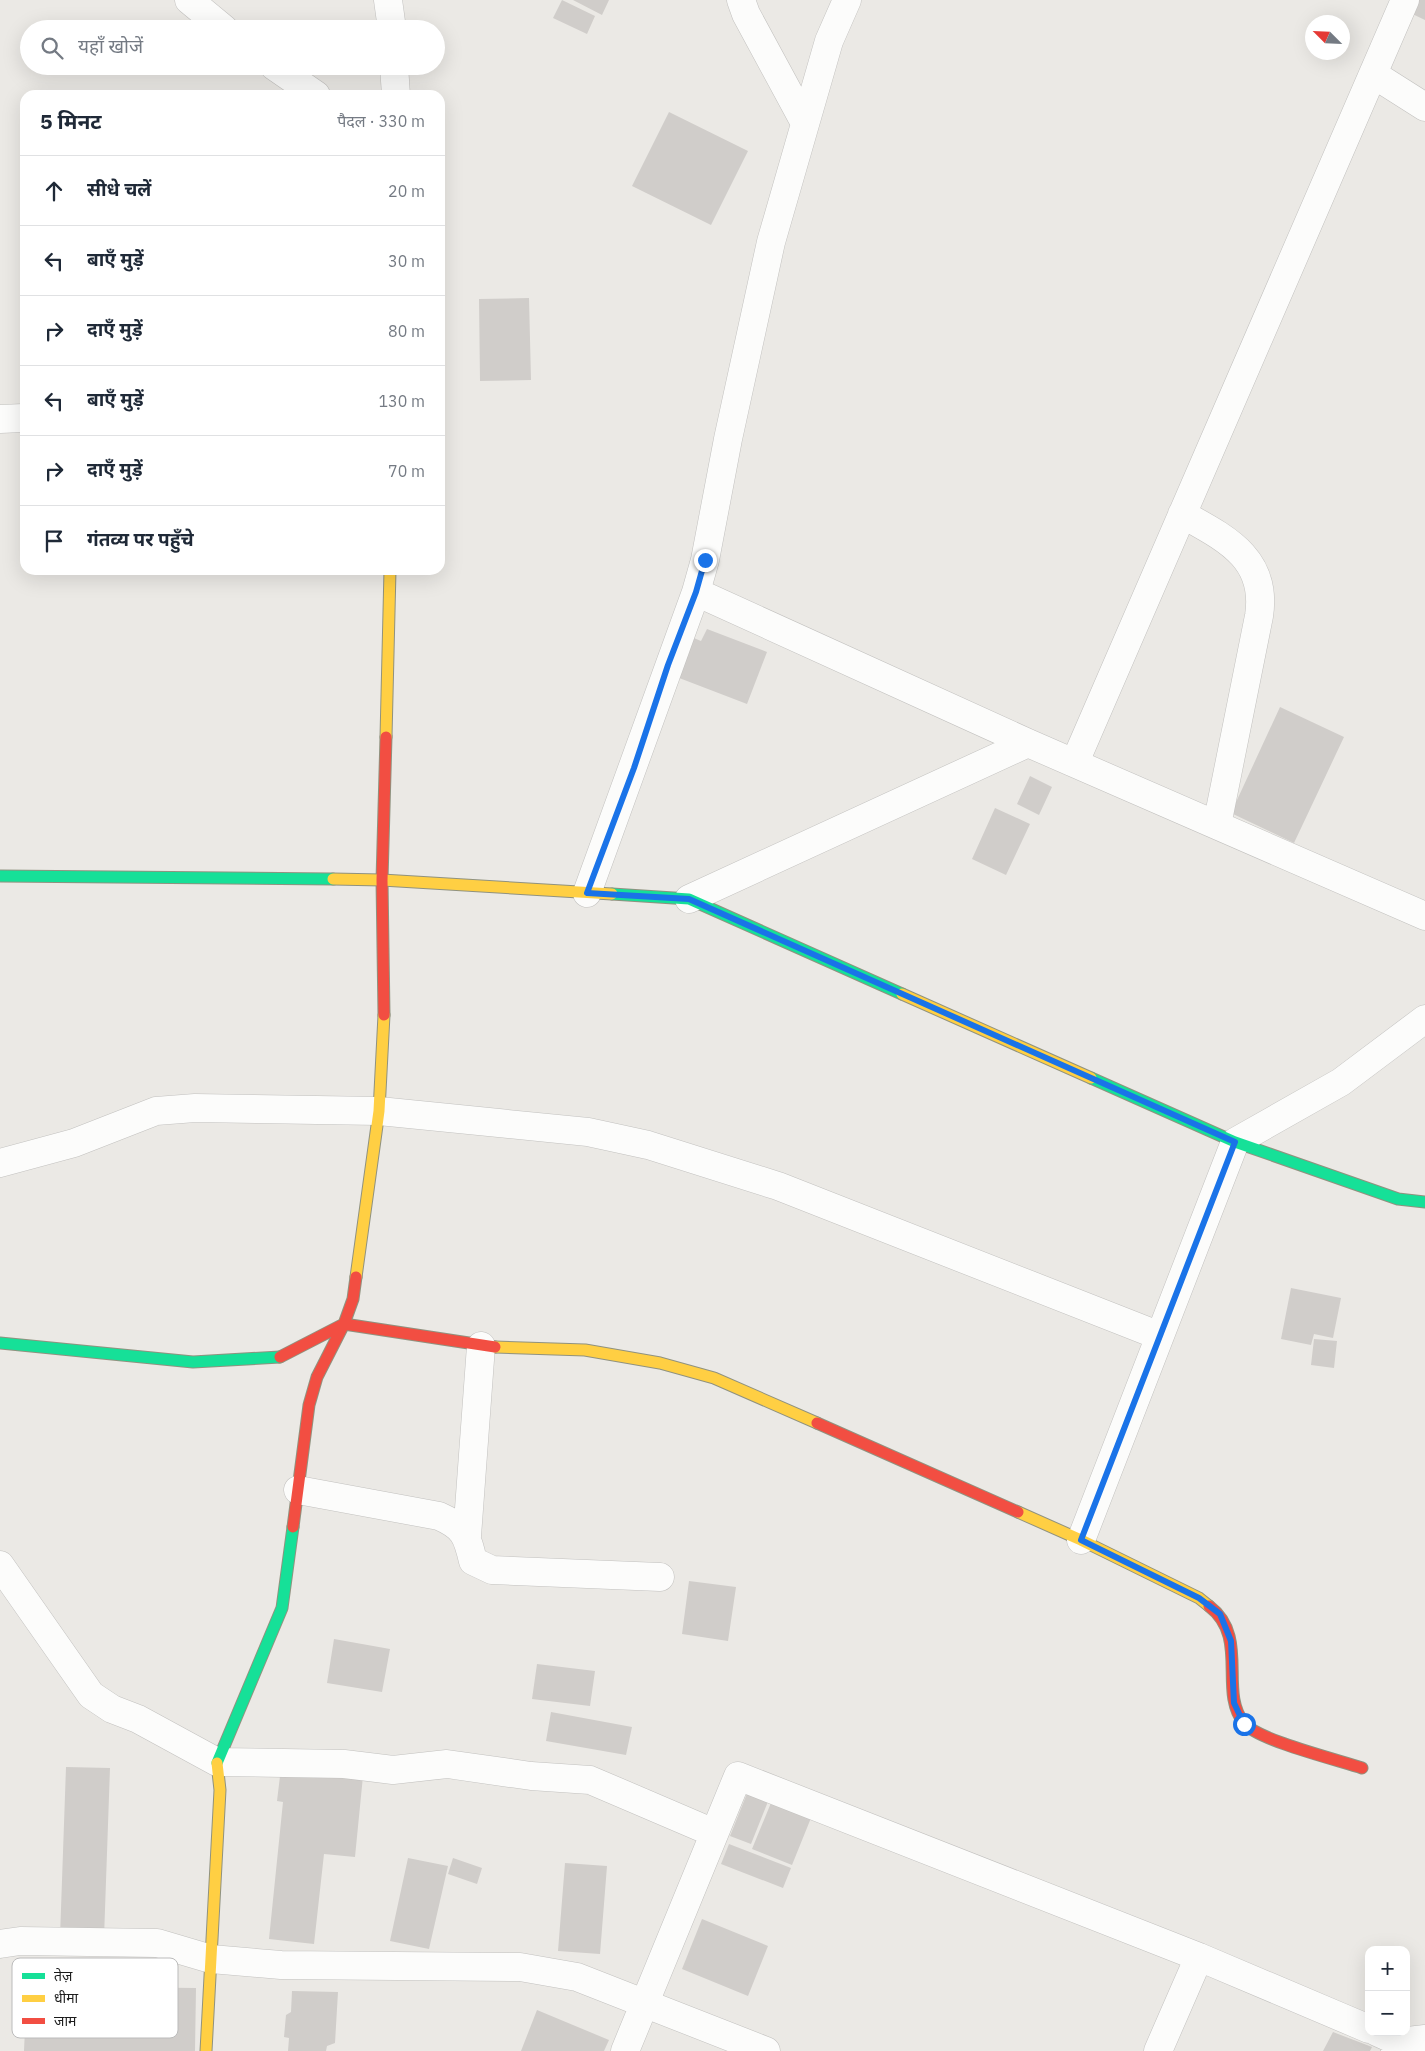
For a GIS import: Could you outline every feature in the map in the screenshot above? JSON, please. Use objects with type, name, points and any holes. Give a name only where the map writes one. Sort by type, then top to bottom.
[{"type":"street","points":[[189,0],[213,20]]},
{"type":"street","points":[[388,0],[391,20]]},
{"type":"street","points":[[741,0],[746,14],[805,123]]},
{"type":"street","points":[[587,893],[696,592],[705,560],[728,439],[771,242],[829,41],[847,0]]},
{"type":"street","points":[[1075,762],[1405,0]]},
{"type":"street","points":[[1373,74],[1425,107]]},
{"type":"street","points":[[287,75],[309,90]]},
{"type":"street","points":[[395,75],[396,90]]},
{"type":"street","points":[[1182,514],[1222,536],[1240,550],[1249,561],[1260,587],[1262,602],[1217,825]]},
{"type":"street","points":[[206,2051],[220,1790],[217,1762],[282,1608],[309,1405],[317,1377],[344,1324],[353,1299],[379,1111],[384,1022],[382,880],[390,575]]},
{"type":"street","points":[[696,592],[1028,743],[1425,916]]},
{"type":"street","points":[[689,899],[1028,743]]},
{"type":"street","points":[[0,876],[382,880],[689,899],[1235,1142],[1398,1199],[1425,1202]]},
{"type":"street","points":[[1081,1540],[1235,1142],[1341,1082],[1425,1019]]},
{"type":"street","points":[[0,1163],[74,1143],[156,1110],[195,1108],[379,1111],[588,1132],[648,1145],[778,1186],[1160,1336]]},
{"type":"street","points":[[0,1344],[193,1362],[276,1359],[344,1324],[481,1346],[585,1350],[660,1362],[714,1378],[1081,1540],[1199,1598],[1220,1614],[1231,1641],[1234,1703],[1244,1724],[1268,1738],[1362,1768]]},
{"type":"street","points":[[481,1346],[467,1536],[473,1561],[492,1570],[660,1576]]},
{"type":"street","points":[[298,1490],[439,1516],[453,1522],[467,1536]]},
{"type":"street","points":[[0,1565],[91,1695],[112,1709],[138,1719],[217,1762],[344,1764],[393,1770],[447,1764],[531,1776],[590,1780],[714,1833]]},
{"type":"street","points":[[625,2051],[738,1776],[1200,1957],[1365,2027]]},
{"type":"street","points":[[0,1944],[20,1941],[157,1943],[211,1959],[281,1965],[520,1966],[577,1977],[766,2051]]},
{"type":"street","points":[[1158,2051],[1200,1957]]},
{"type":"building","points":[[562,0],[595,16],[587,34],[553,18]]},
{"type":"building","points":[[573,0],[609,0],[602,15]]},
{"type":"building","points":[[1409,0],[1425,0],[1425,20],[1404,10]]},
{"type":"building","points":[[669,112],[748,151],[711,225],[632,186]]},
{"type":"building","points":[[529,298],[531,380],[480,381],[479,299]]},
{"type":"building","points":[[707,629],[767,652],[747,704],[674,676],[689,636],[701,641]]},
{"type":"building","points":[[1280,707],[1344,737],[1294,843],[1231,813]]},
{"type":"building","points":[[1030,776],[1052,787],[1039,815],[1017,804]]},
{"type":"building","points":[[995,808],[1030,824],[1006,875],[972,859]]},
{"type":"building","points":[[1291,1288],[1341,1298],[1333,1338],[1314,1334],[1311,1345],[1281,1339]]},
{"type":"building","points":[[1314,1339],[1337,1341],[1334,1368],[1311,1365]]},
{"type":"building","points":[[689,1581],[736,1587],[728,1641],[682,1634]]},
{"type":"building","points":[[334,1639],[390,1649],[382,1692],[327,1683]]},
{"type":"building","points":[[537,1664],[595,1671],[590,1706],[532,1699]]},
{"type":"building","points":[[551,1712],[632,1727],[626,1755],[546,1741]]},
{"type":"building","points":[[66,1767],[110,1768],[104,1938],[60,1937]]},
{"type":"building","points":[[281,1768],[363,1776],[355,1857],[324,1854],[314,1944],[269,1939],[283,1802],[277,1801]]},
{"type":"building","points":[[748,1791],[769,1799],[751,1844],[730,1836]]},
{"type":"building","points":[[773,1798],[813,1813],[792,1865],[752,1849]]},
{"type":"building","points":[[729,1844],[791,1868],[783,1888],[721,1864]]},
{"type":"building","points":[[408,1858],[448,1866],[429,1949],[390,1941]]},
{"type":"building","points":[[453,1858],[482,1868],[477,1884],[448,1874]]},
{"type":"building","points":[[565,1863],[607,1866],[600,1954],[558,1951]]},
{"type":"building","points":[[702,1919],[768,1946],[748,1996],[682,1969]]},
{"type":"building","points":[[178,1988],[196,1988],[195,2051],[24,2051],[25,2038],[178,2038]]},
{"type":"building","points":[[292,1991],[338,1992],[335,2043],[327,2046],[326,2051],[288,2051],[289,2038],[284,2037],[286,2015],[291,2012]]},
{"type":"building","points":[[537,2010],[609,2040],[604,2051],[521,2051]]},
{"type":"building","points":[[1333,2032],[1372,2047],[1370,2051],[1323,2051]]},
{"type":"traffic: fast","points":[[0,876],[333,879]]},
{"type":"traffic: fast","points":[[612,894],[689,899],[902,994]]},
{"type":"traffic: fast","points":[[1091,1078],[1235,1142],[1398,1199],[1425,1202]]},
{"type":"traffic: fast","points":[[0,1343],[193,1362],[280,1357]]},
{"type":"traffic: fast","points":[[217,1763],[282,1608],[293,1527]]},
{"type":"traffic: slow","points":[[386,737],[390,575]]},
{"type":"traffic: slow","points":[[333,879],[382,880],[612,894]]},
{"type":"traffic: slow","points":[[902,994],[1091,1078]]},
{"type":"traffic: slow","points":[[356,1277],[379,1111],[384,1015]]},
{"type":"traffic: slow","points":[[495,1347],[585,1350],[660,1363],[714,1378],[817,1423]]},
{"type":"traffic: slow","points":[[1018,1512],[1081,1540],[1199,1598],[1209,1606]]},
{"type":"traffic: slow","points":[[206,2051],[220,1790],[217,1763]]},
{"type":"traffic: jam","points":[[384,1015],[382,880],[386,737]]},
{"type":"traffic: jam","points":[[293,1527],[309,1405],[317,1377],[344,1324],[353,1299],[356,1277]]},
{"type":"traffic: jam","points":[[280,1357],[344,1324],[495,1347]]},
{"type":"traffic: jam","points":[[817,1423],[1018,1512]]},
{"type":"traffic: jam","points":[[1209,1606],[1221,1619],[1228,1633],[1231,1648],[1233,1696],[1237,1710],[1244,1723],[1281,1743],[1362,1768]]},
{"type":"route","points":[[705,560],[696,592],[668,665],[634,768],[587,893],[689,899],[1235,1142],[1081,1540],[1199,1598],[1220,1614],[1231,1641],[1234,1703],[1244,1724]]}]
